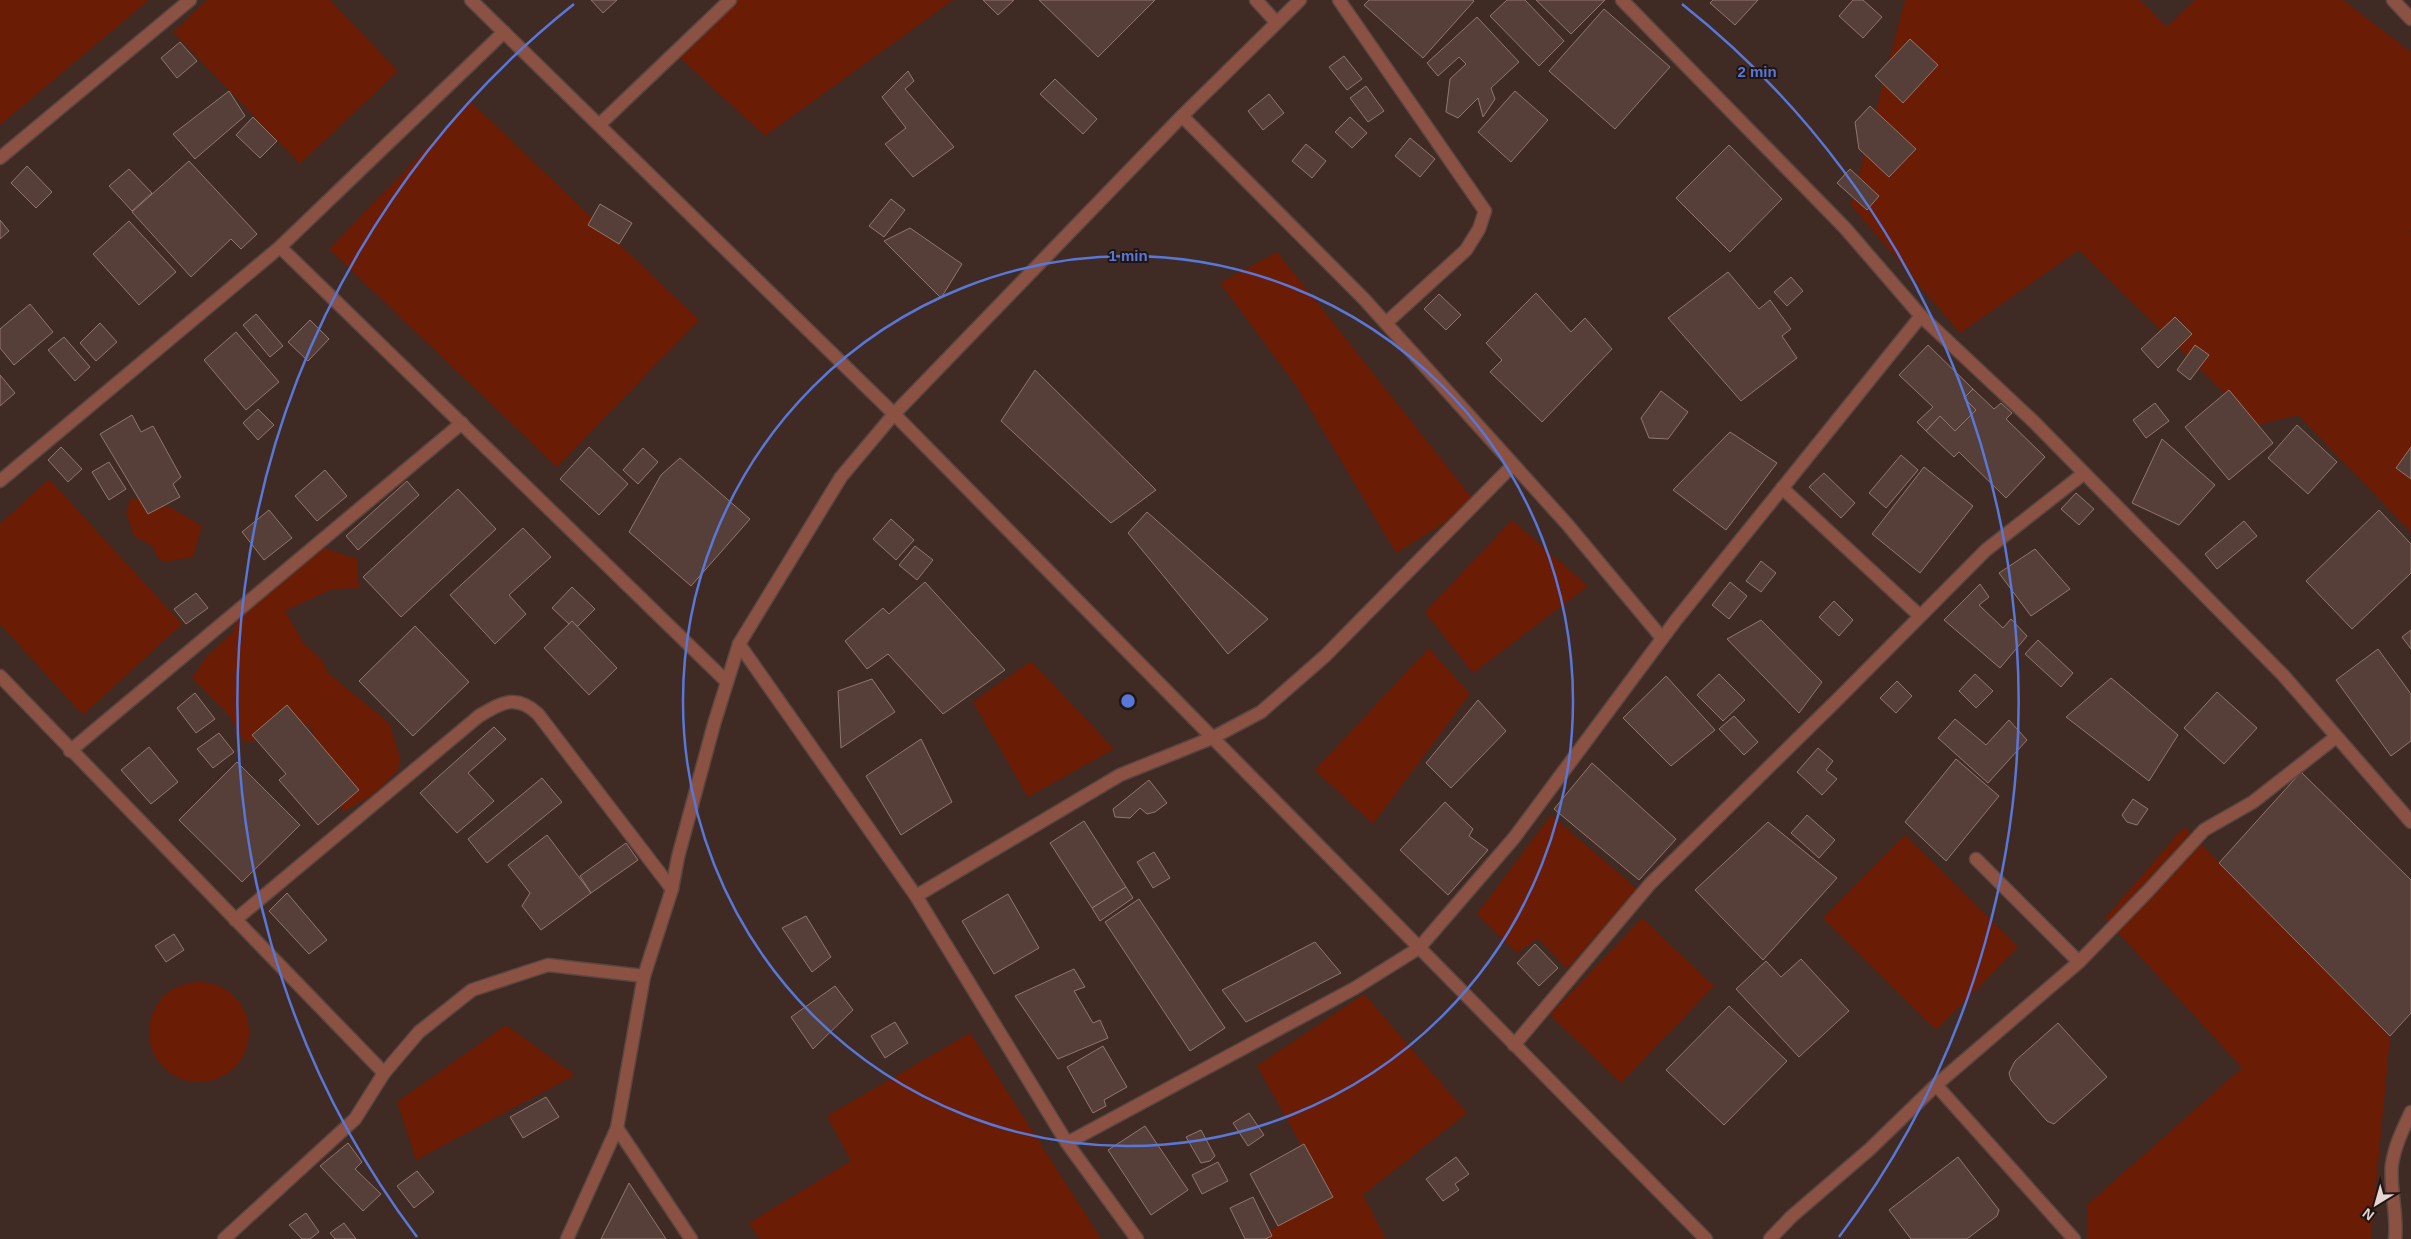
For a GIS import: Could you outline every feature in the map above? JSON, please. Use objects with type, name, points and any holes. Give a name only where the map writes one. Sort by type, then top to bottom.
[{"type":"street","points":[[0,158],[190,0]]},
{"type":"street","points":[[471,0],[894,414],[1706,1239]]},
{"type":"street","points":[[599,126],[730,0]]},
{"type":"street","points":[[1256,0],[1276,22]]},
{"type":"street","points":[[568,1239],[617,1128],[644,976],[672,889],[678,857],[739,644],[841,478],[894,414],[1182,116],[1300,0]]},
{"type":"street","points":[[1339,0],[1486,211],[1479,229],[1466,250],[1386,323]]},
{"type":"street","points":[[1622,0],[1845,228],[1921,316],[2033,421],[2083,474],[2136,524],[2283,675],[2411,822]]},
{"type":"street","points":[[2393,0],[2411,18]]},
{"type":"street","points":[[0,481],[280,247],[504,32]]},
{"type":"street","points":[[1182,116],[1386,323],[1566,524],[1662,638]]},
{"type":"street","points":[[280,247],[727,682]]},
{"type":"street","points":[[1067,1144],[1355,988],[1419,948],[1514,838],[1662,638],[1921,316]]},
{"type":"street","points":[[70,751],[462,423]]},
{"type":"street","points":[[916,896],[1120,775],[1212,738],[1261,712],[1325,656],[1513,465]]},
{"type":"street","points":[[1514,1046],[1650,884],[1986,550],[2083,474]]},
{"type":"street","points":[[1782,488],[1920,616]]},
{"type":"street","points":[[739,644],[916,896],[1067,1144],[1137,1239]]},
{"type":"street","points":[[0,676],[70,751],[384,1073]]},
{"type":"street","points":[[235,920],[479,716],[497,705],[517,701],[530,706],[538,714],[672,889]]},
{"type":"street","points":[[1770,1239],[1791,1217],[1870,1150],[1936,1085],[2079,962],[2204,830],[2253,802],[2336,737]]},
{"type":"street","points":[[1976,859],[2079,962]]},
{"type":"street","points":[[224,1239],[354,1119],[384,1073],[419,1032],[472,990],[548,965],[644,976]]},
{"type":"street","points":[[1936,1085],[2074,1239]]},
{"type":"street","points":[[2395,1239],[2397,1223],[2392,1166],[2399,1136],[2411,1112]]},
{"type":"street","points":[[617,1128],[691,1239]]},
{"type":"shaded area","points":[[0,0],[149,0],[0,125]]},
{"type":"shaded area","points":[[207,0],[330,0],[398,71],[300,164],[173,32]]},
{"type":"shaded area","points":[[736,0],[953,0],[765,136],[677,55]]},
{"type":"shaded area","points":[[1905,0],[2140,0],[2167,27],[2195,0],[2343,0],[2411,52],[2411,230],[2409,231],[2411,233],[2411,532],[2298,415],[2257,425],[2079,250],[1960,333],[1851,205]]},
{"type":"shaded area","points":[[471,102],[699,320],[557,467],[329,249]]},
{"type":"shaded area","points":[[1277,252],[1476,503],[1396,553],[1297,387],[1220,283]]},
{"type":"shaded area","points":[[49,479],[182,624],[83,715],[0,624],[0,524]]},
{"type":"shaded area","points":[[131,498],[172,508],[202,526],[193,557],[164,562],[155,554],[154,547],[134,536],[126,512]]},
{"type":"shaded area","points":[[1512,520],[1588,586],[1473,673],[1425,612]]},
{"type":"shaded area","points":[[309,543],[357,559],[359,588],[332,589],[285,611],[304,644],[322,660],[328,673],[389,723],[400,757],[398,771],[371,796],[343,812],[310,725],[245,743],[227,713],[192,678],[207,656],[233,632],[246,594]]},
{"type":"shaded area","points":[[1429,648],[1470,694],[1373,824],[1315,770]]},
{"type":"shaded area","points":[[1031,661],[1114,749],[1028,797],[973,702]]},
{"type":"shaded area","points":[[1551,815],[1637,889],[1567,969],[1538,938],[1517,953],[1477,914]]},
{"type":"shaded area","points":[[2184,827],[2390,1036],[2371,1239],[2087,1239],[2087,1205],[2242,1068],[2105,918]]},
{"type":"shaded area","points":[[1905,835],[2018,947],[1936,1030],[1823,918]]},
{"type":"shaded area","points":[[1642,918],[1714,986],[1621,1083],[1550,1015]]},
{"type":"shaded area","points":[[199,982],[218,986],[234,997],[245,1013],[249,1032],[245,1051],[234,1067],[218,1078],[199,1082],[180,1078],[164,1067],[153,1051],[149,1032],[153,1013],[164,997],[180,986]]},
{"type":"shaded area","points":[[1364,994],[1467,1113],[1363,1195],[1386,1239],[1255,1239],[1330,1196],[1257,1066]]},
{"type":"shaded area","points":[[506,1025],[575,1075],[416,1160],[397,1102]]},
{"type":"shaded area","points":[[970,1033],[1101,1239],[760,1239],[749,1223],[851,1161],[827,1116]]},
{"type":"building","points":[[591,0],[617,0],[603,13]]},
{"type":"building","points":[[983,0],[1014,0],[998,15]]},
{"type":"building","points":[[1039,0],[1155,0],[1098,57]]},
{"type":"building","points":[[1369,0],[1474,1],[1423,58],[1364,5]]},
{"type":"building","points":[[1507,0],[1525,0],[1564,41],[1539,66],[1490,16]]},
{"type":"building","points":[[1536,0],[1605,0],[1571,34]]},
{"type":"building","points":[[1713,0],[1758,0],[1735,25],[1710,3]]},
{"type":"building","points":[[1853,0],[1863,0],[1882,17],[1863,38],[1839,16]]},
{"type":"building","points":[[1604,9],[1670,67],[1615,129],[1549,71]]},
{"type":"building","points":[[1477,17],[1519,62],[1491,88],[1495,99],[1483,117],[1478,98],[1458,118],[1446,112],[1450,79],[1466,64],[1459,57],[1438,76],[1427,63]]},
{"type":"building","points":[[1910,39],[1938,65],[1903,103],[1875,76]]},
{"type":"building","points":[[180,42],[197,61],[177,78],[161,58]]},
{"type":"building","points":[[1344,56],[1362,79],[1347,90],[1329,67]]},
{"type":"building","points":[[908,71],[914,81],[905,89],[954,147],[913,177],[885,144],[906,128],[882,97]]},
{"type":"building","points":[[1055,79],[1097,119],[1083,134],[1040,94]]},
{"type":"building","points":[[1366,86],[1384,111],[1368,122],[1350,98]]},
{"type":"building","points":[[229,91],[245,116],[195,159],[173,134]]},
{"type":"building","points":[[1515,91],[1548,120],[1511,162],[1478,132]]},
{"type":"building","points":[[1269,94],[1284,113],[1263,130],[1248,111]]},
{"type":"building","points":[[1870,106],[1916,149],[1889,177],[1859,149],[1855,122]]},
{"type":"building","points":[[253,117],[277,141],[260,158],[236,135]]},
{"type":"building","points":[[1350,117],[1367,133],[1352,148],[1335,132]]},
{"type":"building","points":[[1410,138],[1435,159],[1420,177],[1395,156]]},
{"type":"building","points":[[1306,144],[1326,161],[1312,178],[1292,161]]},
{"type":"building","points":[[1729,145],[1782,199],[1730,252],[1676,198]]},
{"type":"building","points":[[189,161],[257,234],[241,249],[231,239],[191,277],[132,212]]},
{"type":"building","points":[[27,166],[52,192],[36,208],[11,183]]},
{"type":"building","points":[[129,169],[152,193],[132,211],[109,186]]},
{"type":"building","points":[[1850,169],[1879,196],[1867,210],[1837,183]]},
{"type":"building","points":[[891,199],[905,210],[884,237],[869,226]]},
{"type":"building","points":[[600,204],[632,223],[619,244],[588,225]]},
{"type":"building","points":[[0,220],[9,231],[0,239]]},
{"type":"building","points":[[129,221],[176,272],[139,305],[93,254]]},
{"type":"building","points":[[910,228],[962,264],[941,298],[884,241]]},
{"type":"building","points":[[1728,272],[1759,309],[1770,300],[1791,329],[1782,336],[1797,358],[1741,401],[1668,318]]},
{"type":"building","points":[[1791,277],[1803,291],[1787,306],[1774,292]]},
{"type":"building","points":[[1536,293],[1571,332],[1585,318],[1612,349],[1542,422],[1490,372],[1502,360],[1486,343]]},
{"type":"building","points":[[1439,294],[1461,315],[1446,330],[1424,309]]},
{"type":"building","points":[[30,304],[53,332],[14,365],[0,348],[0,329]]},
{"type":"building","points":[[256,314],[283,346],[270,357],[243,325]]},
{"type":"building","points":[[2175,317],[2192,334],[2158,368],[2141,349]]},
{"type":"building","points":[[310,320],[329,339],[308,361],[288,342]]},
{"type":"building","points":[[100,323],[117,342],[96,361],[80,343]]},
{"type":"building","points":[[236,332],[279,382],[246,410],[204,360]]},
{"type":"building","points":[[64,337],[90,367],[75,381],[48,350]]},
{"type":"building","points":[[1928,345],[1973,389],[1964,398],[1976,410],[1955,431],[1940,416],[1926,431],[1917,422],[1933,407],[1899,375]]},
{"type":"building","points":[[2195,345],[2209,355],[2190,380],[2177,370]]},
{"type":"building","points":[[1035,370],[1156,490],[1111,523],[1001,421]]},
{"type":"building","points":[[0,375],[15,393],[0,406]]},
{"type":"building","points":[[1973,389],[1994,409],[2001,403],[2012,413],[2006,419],[2045,457],[2006,498],[1959,452],[1954,457],[1926,431],[1940,416],[1955,431],[1976,410],[1964,398]]},
{"type":"building","points":[[2229,390],[2273,443],[2229,480],[2185,427]]},
{"type":"building","points":[[1661,391],[1688,412],[1668,439],[1649,438],[1641,418]]},
{"type":"building","points":[[2155,403],[2169,421],[2146,438],[2133,420]]},
{"type":"building","points":[[258,409],[274,425],[258,440],[243,423]]},
{"type":"building","points":[[132,415],[141,432],[153,426],[181,477],[173,484],[180,497],[148,514],[100,434]]},
{"type":"building","points":[[2297,425],[2337,462],[2308,494],[2268,458]]},
{"type":"building","points":[[1730,432],[1777,463],[1726,530],[1673,490]]},
{"type":"building","points":[[2162,439],[2215,485],[2179,525],[2132,503]]},
{"type":"building","points":[[61,447],[82,469],[68,482],[48,460]]},
{"type":"building","points":[[589,447],[628,484],[599,515],[560,479]]},
{"type":"building","points":[[2411,447],[2411,479],[2396,468]]},
{"type":"building","points":[[643,448],[658,462],[638,484],[623,470]]},
{"type":"building","points":[[1901,455],[1918,470],[1886,508],[1869,493]]},
{"type":"building","points":[[680,458],[750,519],[691,586],[629,532],[661,475]]},
{"type":"building","points":[[109,462],[126,489],[109,500],[92,472]]},
{"type":"building","points":[[1924,467],[1973,506],[1920,573],[1872,534]]},
{"type":"building","points":[[325,470],[347,496],[317,521],[295,496]]},
{"type":"building","points":[[1824,473],[1855,503],[1841,518],[1809,487]]},
{"type":"building","points":[[407,481],[419,495],[358,550],[346,536]]},
{"type":"building","points":[[458,489],[496,529],[401,617],[363,577]]},
{"type":"building","points":[[2076,493],[2094,509],[2079,525],[2061,509]]},
{"type":"building","points":[[269,510],[292,538],[264,560],[242,532]]},
{"type":"building","points":[[2379,510],[2411,544],[2411,573],[2352,629],[2306,581]]},
{"type":"building","points":[[1147,512],[1268,619],[1228,654],[1128,533]]},
{"type":"building","points":[[891,519],[914,540],[896,560],[873,539]]},
{"type":"building","points":[[2244,521],[2257,536],[2217,569],[2205,554]]},
{"type":"building","points":[[523,528],[551,557],[509,595],[526,614],[495,644],[450,595]]},
{"type":"building","points":[[915,546],[933,560],[917,580],[899,565]]},
{"type":"building","points":[[2035,549],[2070,589],[2031,616],[1999,573]]},
{"type":"building","points":[[1761,561],[1776,573],[1761,592],[1746,581]]},
{"type":"building","points":[[925,582],[1005,670],[943,714],[888,654],[867,669],[845,641],[883,608],[889,614]]},
{"type":"building","points":[[1730,582],[1747,596],[1729,619],[1712,605]]},
{"type":"building","points":[[1980,584],[1989,597],[1979,605],[2003,628],[2011,619],[2027,636],[2000,668],[1944,620]]},
{"type":"building","points":[[572,587],[595,609],[578,626],[569,624],[552,608]]},
{"type":"building","points":[[196,593],[208,608],[186,624],[174,609]]},
{"type":"building","points":[[1834,601],[1853,620],[1839,636],[1819,617]]},
{"type":"building","points":[[1761,620],[1822,682],[1799,713],[1727,639]]},
{"type":"building","points":[[572,621],[617,668],[589,695],[544,648]]},
{"type":"building","points":[[415,626],[469,682],[413,736],[359,681]]},
{"type":"building","points":[[2411,630],[2411,649],[2402,637]]},
{"type":"building","points":[[2038,640],[2073,673],[2061,687],[2025,654]]},
{"type":"building","points":[[2378,649],[2411,694],[2411,741],[2391,756],[2336,680]]},
{"type":"building","points":[[1719,674],[1745,700],[1723,721],[1697,695]]},
{"type":"building","points":[[1975,674],[1993,691],[1976,708],[1959,691]]},
{"type":"building","points":[[1666,676],[1715,730],[1671,766],[1623,718]]},
{"type":"building","points":[[2111,678],[2178,735],[2149,781],[2066,717]]},
{"type":"building","points":[[872,679],[895,712],[841,748],[838,691]]},
{"type":"building","points":[[1897,681],[1912,696],[1896,713],[1880,698]]},
{"type":"building","points":[[2217,692],[2257,728],[2224,764],[2184,728]]},
{"type":"building","points":[[195,693],[215,719],[196,733],[177,708]]},
{"type":"building","points":[[1478,700],[1506,731],[1451,788],[1426,763]]},
{"type":"building","points":[[287,705],[359,790],[318,825],[279,780],[286,774],[252,735]]},
{"type":"building","points":[[1734,716],[1758,742],[1744,755],[1719,729]]},
{"type":"building","points":[[1955,719],[1986,745],[2009,720],[2027,740],[1988,783],[1938,738]]},
{"type":"building","points":[[494,727],[506,739],[468,773],[494,801],[457,833],[420,793]]},
{"type":"building","points":[[219,733],[234,752],[213,768],[197,749]]},
{"type":"building","points":[[921,739],[952,802],[901,835],[866,776]]},
{"type":"building","points":[[149,747],[178,782],[151,804],[121,770]]},
{"type":"building","points":[[1818,748],[1833,761],[1826,770],[1837,779],[1822,795],[1797,772]]},
{"type":"building","points":[[1956,759],[1999,796],[1946,861],[1905,822]]},
{"type":"building","points":[[237,762],[300,825],[242,882],[179,820]]},
{"type":"building","points":[[1592,763],[1676,839],[1639,880],[1554,809]]},
{"type":"building","points":[[2301,772],[2411,880],[2411,1013],[2390,1036],[2219,863]]},
{"type":"building","points":[[542,778],[562,802],[487,863],[468,839]]},
{"type":"building","points":[[1149,780],[1167,803],[1155,812],[1147,814],[1140,808],[1130,818],[1115,817],[1113,809]]},
{"type":"building","points":[[2133,799],[2148,809],[2137,825],[2127,822],[2122,815]]},
{"type":"building","points":[[1445,802],[1473,829],[1469,836],[1488,850],[1448,895],[1400,850]]},
{"type":"building","points":[[1807,815],[1835,840],[1819,858],[1791,833]]},
{"type":"building","points":[[1084,821],[1126,887],[1092,908],[1050,843]]},
{"type":"building","points":[[1768,822],[1837,878],[1763,960],[1695,890]]},
{"type":"building","points":[[547,835],[591,893],[541,930],[522,906],[530,893],[508,865]]},
{"type":"building","points":[[626,843],[638,860],[591,893],[580,876]]},
{"type":"building","points":[[1154,852],[1170,878],[1153,888],[1137,862]]},
{"type":"building","points":[[1126,887],[1133,898],[1100,921],[1092,908]]},
{"type":"building","points":[[287,893],[327,940],[309,954],[269,911]]},
{"type":"building","points":[[1008,894],[1039,948],[994,974],[962,921]]},
{"type":"building","points":[[1139,899],[1225,1028],[1190,1051],[1105,922]]},
{"type":"building","points":[[806,916],[831,957],[812,972],[782,928]]},
{"type":"building","points":[[174,934],[184,950],[166,962],[155,946]]},
{"type":"building","points":[[1315,942],[1341,973],[1246,1022],[1222,990]]},
{"type":"building","points":[[1535,944],[1558,968],[1539,986],[1517,963]]},
{"type":"building","points":[[1801,959],[1849,1011],[1799,1057],[1736,989],[1766,961],[1781,977]]},
{"type":"building","points":[[1074,969],[1085,987],[1074,991],[1093,1023],[1100,1020],[1108,1038],[1058,1059],[1015,996]]},
{"type":"building","points":[[835,986],[853,1010],[813,1049],[791,1017]]},
{"type":"building","points":[[1729,1006],[1787,1061],[1724,1125],[1666,1070]]},
{"type":"building","points":[[895,1022],[908,1043],[885,1058],[871,1036]]},
{"type":"building","points":[[2058,1023],[2107,1077],[2054,1124],[2047,1121],[2011,1080],[2009,1073],[2015,1061]]},
{"type":"building","points":[[1103,1046],[1127,1087],[1104,1100],[1106,1106],[1093,1113],[1067,1067]]},
{"type":"building","points":[[546,1097],[559,1117],[523,1138],[510,1117]]},
{"type":"building","points":[[1249,1113],[1264,1135],[1248,1146],[1233,1123]]},
{"type":"building","points":[[1145,1126],[1188,1190],[1151,1215],[1108,1150]]},
{"type":"building","points":[[1201,1130],[1215,1156],[1210,1161],[1201,1163],[1186,1137]]},
{"type":"building","points":[[348,1143],[362,1162],[355,1169],[381,1194],[363,1211],[320,1166]]},
{"type":"building","points":[[1304,1144],[1333,1197],[1278,1226],[1250,1174]]},
{"type":"building","points":[[1456,1157],[1469,1174],[1455,1184],[1459,1190],[1443,1201],[1426,1179]]},
{"type":"building","points":[[1958,1157],[1999,1210],[1997,1216],[1967,1239],[1911,1239],[1889,1210]]},
{"type":"building","points":[[1218,1162],[1228,1181],[1202,1194],[1192,1175]]},
{"type":"building","points":[[417,1171],[434,1192],[414,1208],[397,1186]]},
{"type":"building","points":[[629,1183],[666,1239],[601,1239]]},
{"type":"building","points":[[1253,1197],[1272,1236],[1265,1239],[1245,1239],[1230,1208]]},
{"type":"building","points":[[306,1213],[319,1232],[310,1239],[302,1239],[289,1225]]},
{"type":"building","points":[[344,1223],[356,1239],[335,1239],[330,1233]]}]
